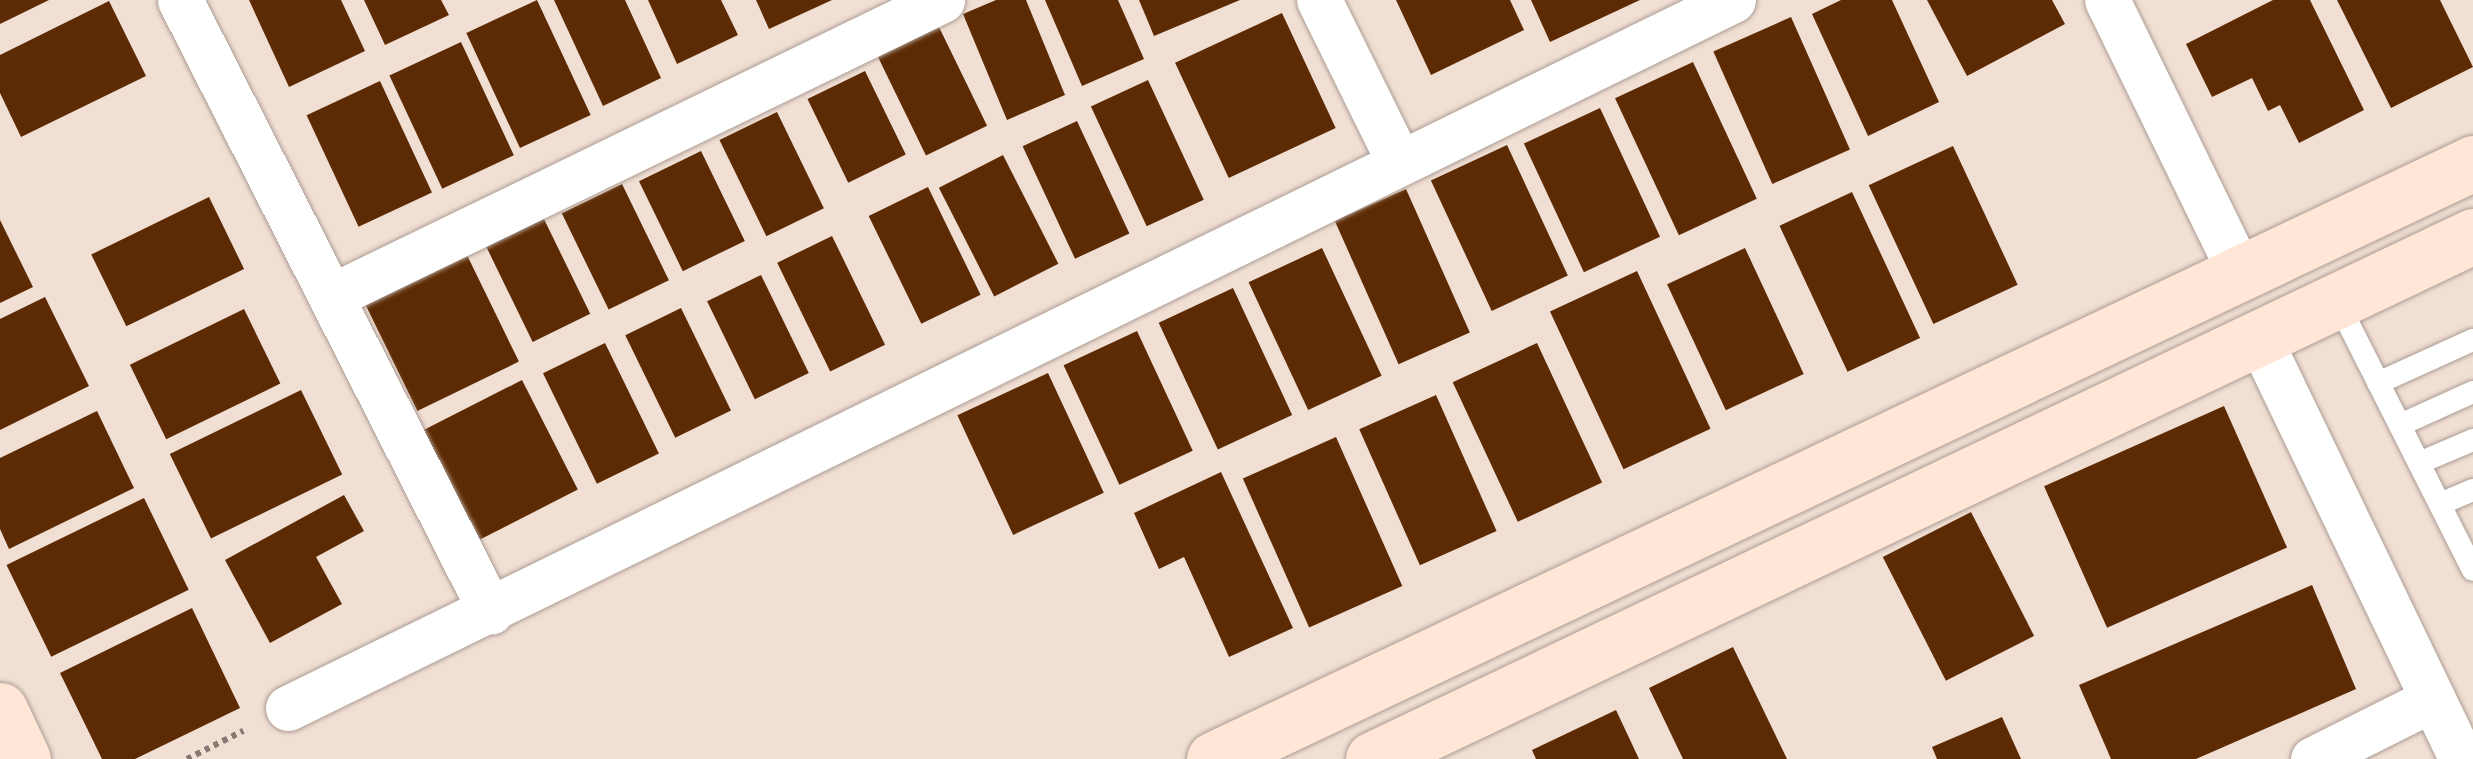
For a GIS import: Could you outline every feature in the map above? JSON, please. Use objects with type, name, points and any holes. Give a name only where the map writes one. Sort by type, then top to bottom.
[{"type":"main road","points":[[1214,759],[2473,163]]},
{"type":"main road","points":[[1373,759],[2473,236]]},
{"type":"main road","points":[[0,710],[23,759]]},
{"type":"street","points":[[180,0],[334,295],[491,612]]},
{"type":"street","points":[[334,295],[942,0]]},
{"type":"street","points":[[1319,0],[1398,160]]},
{"type":"street","points":[[288,708],[491,612],[1398,160],[1734,0]]},
{"type":"street","points":[[2107,0],[2240,273]]},
{"type":"street","points":[[2259,338],[2454,726],[2313,759]]},
{"type":"lane","points":[[2337,300],[2471,560]]},
{"type":"lane","points":[[2378,383],[2473,340]]},
{"type":"lane","points":[[2400,425],[2473,392]]},
{"type":"lane","points":[[2419,463],[2473,440]]},
{"type":"lane","points":[[2440,504],[2473,490]]},
{"type":"building","points":[[0,0],[49,0],[0,24]]},
{"type":"building","points":[[249,0],[341,0],[365,51],[289,87]]},
{"type":"building","points":[[364,0],[441,0],[449,15],[385,45]]},
{"type":"building","points":[[537,0],[591,115],[520,148],[466,33]]},
{"type":"building","points":[[554,0],[625,0],[661,78],[603,106]]},
{"type":"building","points":[[648,0],[721,0],[738,35],[677,64]]},
{"type":"building","points":[[756,0],[832,0],[769,29]]},
{"type":"building","points":[[996,0],[1026,0],[1065,95],[1007,120],[963,14]]},
{"type":"building","points":[[1045,0],[1118,0],[1144,59],[1082,86]]},
{"type":"building","points":[[1139,0],[1240,0],[1154,36]]},
{"type":"building","points":[[1396,0],[1510,0],[1524,30],[1431,75]]},
{"type":"building","points":[[1531,0],[1640,0],[1550,42]]},
{"type":"building","points":[[1841,0],[1892,0],[1939,102],[1868,136],[1812,14]]},
{"type":"building","points":[[1927,0],[2052,0],[2065,24],[1967,76]]},
{"type":"building","points":[[2273,0],[2310,0],[2364,110],[2299,143],[2280,105],[2268,111],[2252,78],[2212,97],[2186,44]]},
{"type":"building","points":[[2337,0],[2440,0],[2473,67],[2391,108]]},
{"type":"building","points":[[109,1],[146,76],[21,137],[0,93],[0,55]]},
{"type":"building","points":[[1282,13],[1336,128],[1229,178],[1175,63]]},
{"type":"building","points":[[1791,17],[1850,149],[1772,184],[1713,52]]},
{"type":"building","points":[[938,25],[987,126],[926,155],[877,55]]},
{"type":"building","points":[[461,42],[514,155],[442,189],[389,75]]},
{"type":"building","points":[[1693,62],[1757,199],[1679,235],[1615,98]]},
{"type":"building","points":[[865,71],[906,155],[848,183],[807,99]]},
{"type":"building","points":[[1148,80],[1204,200],[1147,226],[1091,107]]},
{"type":"building","points":[[380,81],[432,192],[359,227],[307,115]]},
{"type":"building","points":[[1600,108],[1660,237],[1584,272],[1524,143]]},
{"type":"building","points":[[777,112],[824,208],[766,236],[719,140]]},
{"type":"building","points":[[1077,121],[1129,233],[1075,259],[1023,146]]},
{"type":"building","points":[[1507,145],[1568,276],[1492,311],[1431,180]]},
{"type":"building","points":[[1953,146],[2018,285],[1933,324],[1869,185]]},
{"type":"building","points":[[701,151],[745,241],[683,271],[639,181]]},
{"type":"building","points":[[1003,155],[1058,264],[994,296],[939,188]]},
{"type":"building","points":[[622,184],[669,280],[609,310],[562,213]]},
{"type":"building","points":[[928,187],[981,295],[921,324],[869,216]]},
{"type":"building","points":[[1406,189],[1470,332],[1399,364],[1335,221]]},
{"type":"building","points":[[1852,192],[1920,338],[1848,372],[1779,226]]},
{"type":"building","points":[[209,197],[244,269],[126,326],[91,254]]},
{"type":"building","points":[[542,215],[590,314],[533,342],[484,243]]},
{"type":"building","points":[[0,220],[33,287],[0,303]]},
{"type":"building","points":[[832,236],[885,345],[830,371],[777,263]]},
{"type":"building","points":[[1322,248],[1382,376],[1308,410],[1249,282]]},
{"type":"building","points":[[1745,248],[1804,374],[1726,410],[1667,284]]},
{"type":"building","points":[[465,251],[519,362],[417,411],[363,301]]},
{"type":"building","points":[[1637,271],[1711,429],[1624,469],[1550,312]]},
{"type":"building","points":[[761,275],[809,373],[755,399],[707,301]]},
{"type":"building","points":[[1233,288],[1292,415],[1218,450],[1159,323]]},
{"type":"building","points":[[45,297],[89,386],[0,430],[0,319]]},
{"type":"building","points":[[681,308],[731,410],[675,438],[625,335]]},
{"type":"building","points":[[244,309],[280,384],[166,439],[130,365]]},
{"type":"building","points":[[1137,331],[1193,451],[1119,485],[1064,365]]},
{"type":"building","points":[[605,343],[659,454],[597,484],[543,373]]},
{"type":"building","points":[[1537,343],[1602,483],[1518,522],[1453,382]]},
{"type":"building","points":[[1048,373],[1104,493],[1013,535],[957,415]]},
{"type":"building","points":[[522,380],[578,490],[478,540],[422,431]]},
{"type":"building","points":[[301,390],[342,474],[211,538],[170,454]]},
{"type":"building","points":[[1436,395],[1497,531],[1420,565],[1359,429]]},
{"type":"building","points":[[2224,406],[2287,548],[2107,628],[2044,486]]},
{"type":"building","points":[[97,411],[134,488],[9,549],[0,529],[0,458]]},
{"type":"building","points":[[1336,437],[1402,586],[1309,627],[1243,478]]},
{"type":"building","points":[[1221,472],[1293,628],[1229,657],[1184,557],[1159,569],[1134,513]]},
{"type":"building","points":[[344,495],[364,531],[316,557],[342,604],[270,643],[225,560]]},
{"type":"building","points":[[144,498],[189,590],[51,657],[6,565]]},
{"type":"building","points":[[1971,512],[2034,636],[1946,681],[1883,557]]},
{"type":"building","points":[[2312,585],[2356,689],[2196,759],[2111,759],[2079,685]]},
{"type":"building","points":[[192,608],[240,708],[135,759],[102,759],[60,673]]},
{"type":"building","points":[[1733,647],[1787,759],[1683,759],[1649,688]]},
{"type":"building","points":[[1616,710],[1639,759],[1536,759],[1532,750]]},
{"type":"building","points":[[2002,717],[2021,759],[1937,759],[1932,747]]}]
